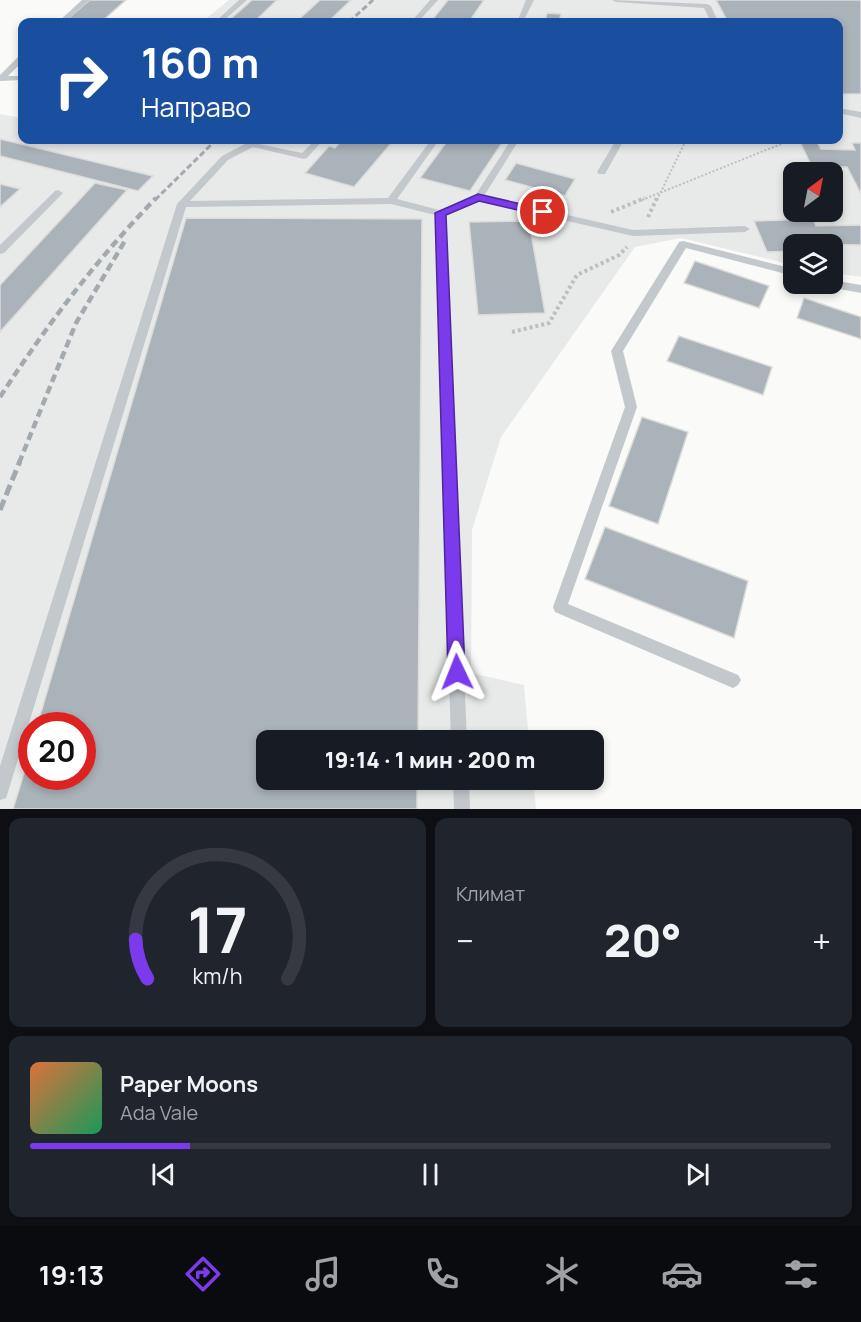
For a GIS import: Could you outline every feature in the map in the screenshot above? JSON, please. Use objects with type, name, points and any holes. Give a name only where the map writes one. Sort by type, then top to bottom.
[{"type":"lane","points":[[66,18],[86,0]]},
{"type":"lane","points":[[223,18],[243,0]]},
{"type":"lane","points":[[418,18],[434,0]]},
{"type":"lane","points":[[522,18],[530,0]]},
{"type":"lane","points":[[616,0],[707,6],[712,18]]},
{"type":"lane","points":[[0,79],[18,62]]},
{"type":"lane","points":[[0,79],[18,78]]},
{"type":"lane","points":[[843,111],[859,114]]},
{"type":"lane","points":[[0,792],[182,204],[225,158],[252,144],[304,156],[315,144]]},
{"type":"lane","points":[[391,201],[432,144]]},
{"type":"lane","points":[[478,198],[512,144]]},
{"type":"lane","points":[[602,172],[618,144]]},
{"type":"lane","points":[[0,251],[58,193]]},
{"type":"lane","points":[[182,204],[391,201],[440,213],[478,198],[640,233],[745,229]]},
{"type":"lane","points":[[440,213],[459,730]]},
{"type":"lane","points":[[734,680],[560,607],[631,407],[617,351],[683,244],[783,270]]},
{"type":"lane","points":[[843,286],[861,289]]},
{"type":"lane","points":[[461,790],[462,809]]},
{"type":"path","points":[[512,332],[549,323],[577,275],[619,255],[640,233],[684,144]]},
{"type":"path","points":[[585,222],[779,144]]},
{"type":"shaded area","points":[[229,0],[861,0],[861,277],[843,274],[843,234],[783,234],[783,263],[681,238],[635,247],[501,437],[472,530],[471,673],[524,685],[528,730],[256,730],[256,790],[534,790],[536,809],[0,809],[0,114],[18,117],[18,144],[843,144],[843,18],[207,18]]},
{"type":"building","points":[[90,0],[126,0],[106,18],[69,18]]},
{"type":"building","points":[[252,0],[277,0],[258,18],[232,18]]},
{"type":"building","points":[[320,0],[351,0],[332,18],[300,18]]},
{"type":"building","points":[[448,0],[484,0],[472,18],[434,18]]},
{"type":"building","points":[[716,0],[861,0],[861,94],[843,94],[843,18],[726,18]]},
{"type":"building","points":[[547,13],[561,14],[560,18],[546,18]]},
{"type":"building","points":[[0,139],[153,176],[138,191],[0,156]]},
{"type":"building","points":[[852,143],[861,143],[861,194],[847,167],[843,167],[843,162],[810,162],[801,144],[818,144],[821,149],[855,150]]},
{"type":"building","points":[[338,144],[391,144],[354,187],[305,173],[329,146],[335,148]]},
{"type":"building","points":[[445,144],[501,144],[470,191],[420,178]]},
{"type":"building","points":[[516,163],[575,179],[565,196],[505,180]]},
{"type":"building","points":[[95,183],[127,190],[0,332],[0,285]]},
{"type":"building","points":[[0,184],[20,189],[0,207]]},
{"type":"building","points":[[186,218],[422,219],[418,730],[256,730],[256,790],[417,790],[417,809],[13,809],[19,790],[96,790],[96,712],[41,712]]},
{"type":"building","points":[[529,221],[545,313],[478,315],[469,222]]},
{"type":"building","points":[[754,221],[814,222],[816,226],[861,225],[861,245],[843,245],[843,234],[783,234],[783,251],[767,252]]},
{"type":"building","points":[[695,261],[769,286],[759,308],[684,283]]},
{"type":"building","points":[[804,298],[861,317],[861,339],[797,318]]},
{"type":"building","points":[[679,336],[772,367],[763,395],[667,361]]},
{"type":"building","points":[[642,417],[688,432],[658,524],[609,506]]},
{"type":"building","points":[[605,527],[748,581],[734,638],[585,579]]},
{"type":"railway","points":[[353,18],[373,0]]},
{"type":"railway","points":[[155,200],[212,144]]},
{"type":"railway","points":[[0,397],[73,294],[156,198]]},
{"type":"railway","points":[[19,463],[76,323],[126,239]]},
{"type":"railway","points":[[0,510],[20,461]]},
{"type":"route","points":[[457,672],[440,213],[478,198],[543,212]]}]
